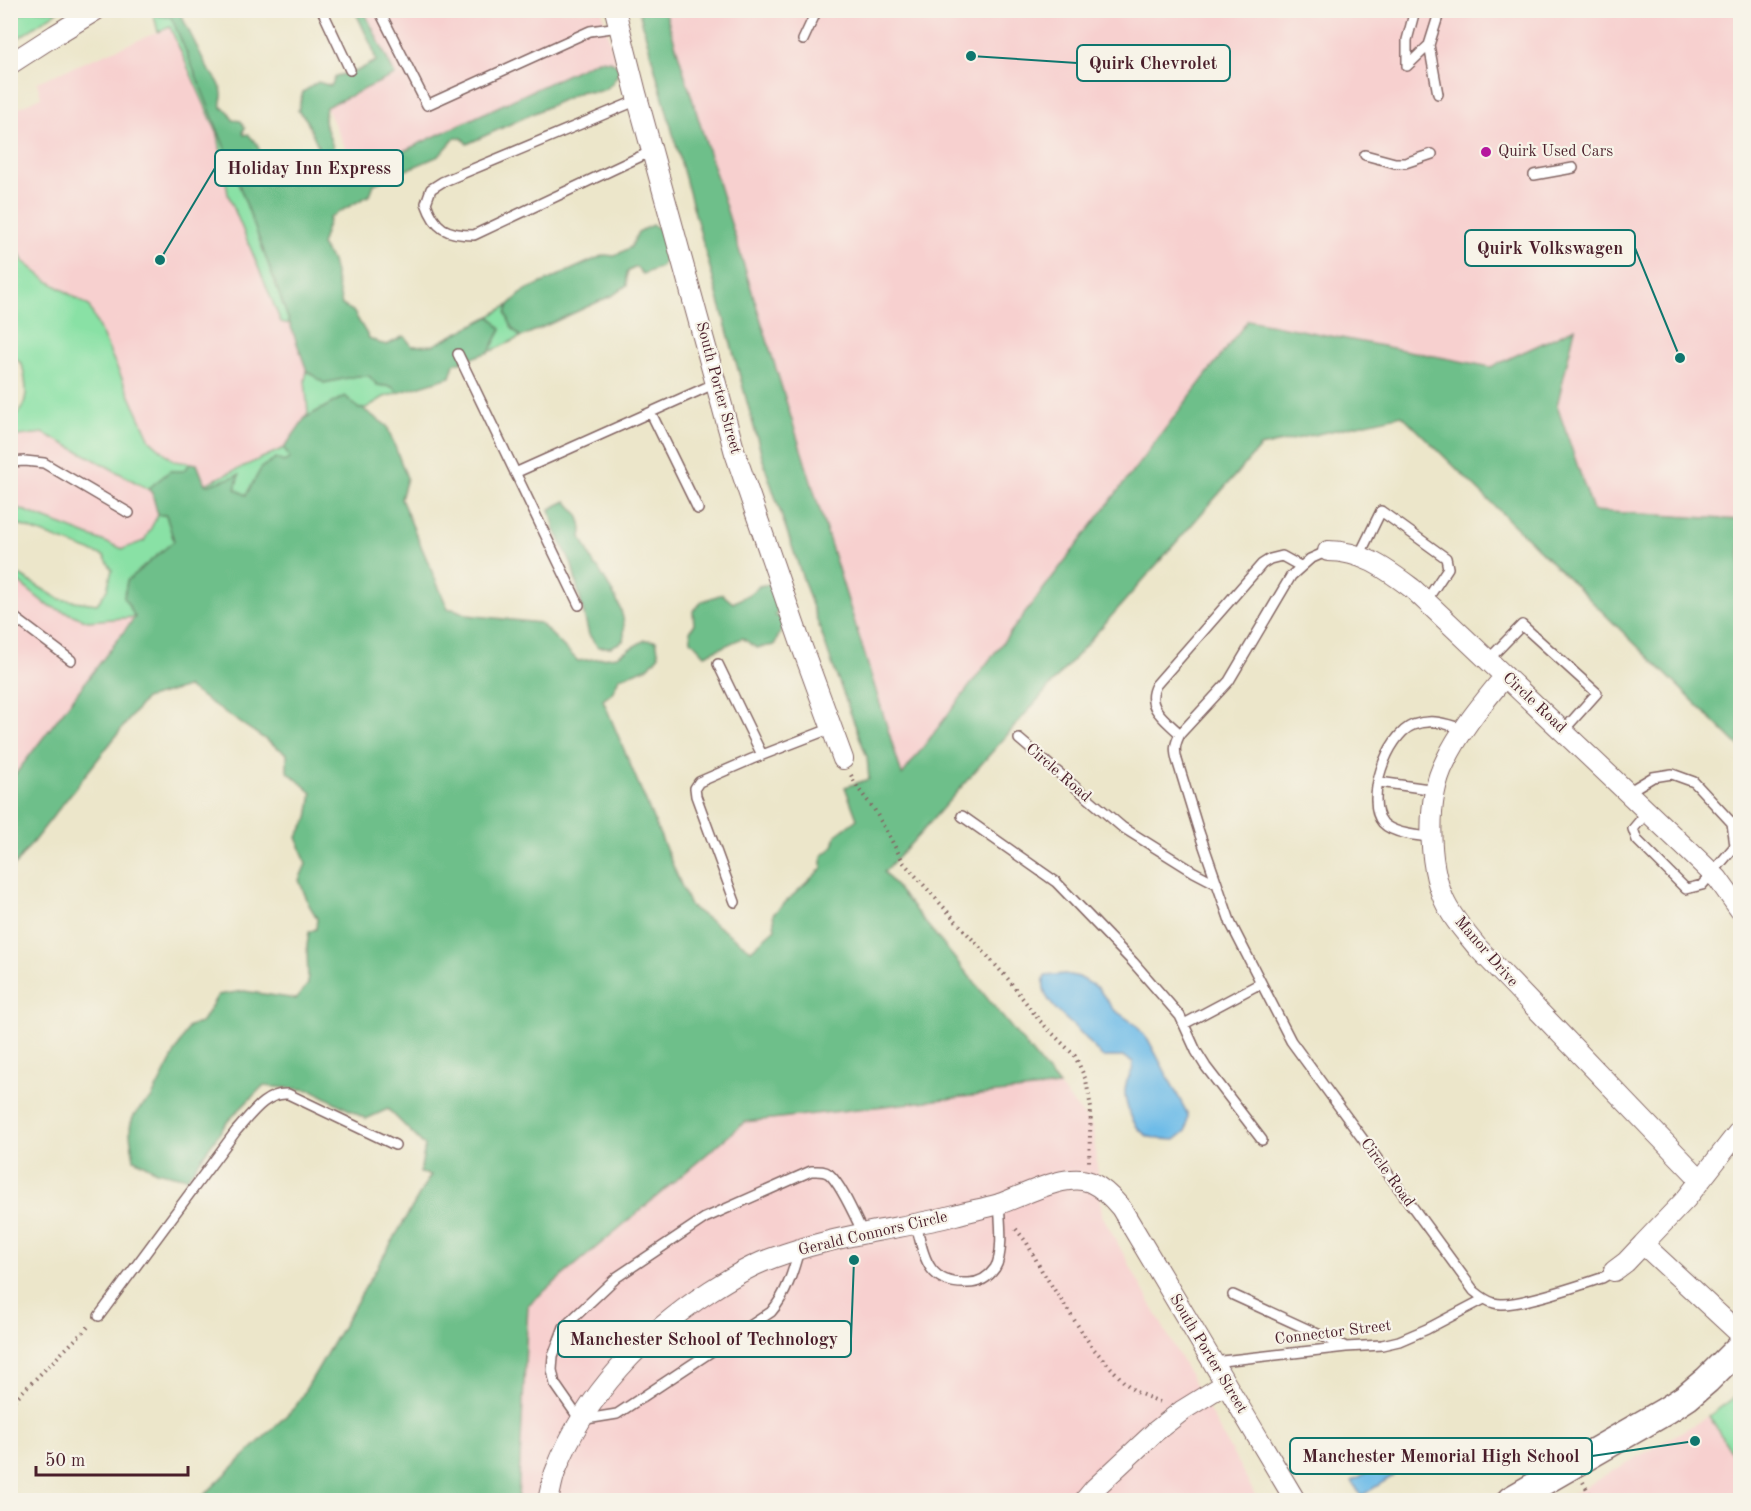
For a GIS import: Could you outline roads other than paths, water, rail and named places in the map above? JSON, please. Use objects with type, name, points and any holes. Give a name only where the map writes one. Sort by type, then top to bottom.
[{"type":"street","points":[[10,64],[96,10]]},
{"type":"street","name":"South Porter Street","points":[[617,19],[735,453],[843,759]]},
{"type":"street","name":"Circle Road","points":[[1328,551],[1348,553],[1381,565],[1413,589],[1648,811],[1737,900]]},
{"type":"street","name":"Manor Drive","points":[[1505,676],[1464,729],[1443,765],[1436,790],[1432,818],[1435,875],[1445,902],[1460,925],[1487,957],[1701,1180]]},
{"type":"street","points":[[1614,1271],[1626,1262],[1686,1199],[1740,1130]]},
{"type":"street","name":"Gerald Connors Circle","points":[[549,1500],[555,1472],[580,1420],[600,1390],[628,1358],[664,1324],[692,1302],[761,1262],[863,1233],[931,1222],[999,1203],[1065,1180],[1088,1181],[1107,1192],[1121,1208]]},
{"type":"street","name":"South Porter Street","points":[[1121,1208],[1295,1500]]},
{"type":"street","points":[[1643,1244],[1740,1334]]},
{"type":"street","points":[[1527,1494],[1679,1402],[1707,1380],[1740,1347]]},
{"type":"street","points":[[1085,1500],[1156,1431],[1183,1410],[1225,1384]]},
{"type":"lane","points":[[322,10],[350,70]]},
{"type":"lane","points":[[380,10],[427,105],[617,19]]},
{"type":"lane","points":[[803,40],[817,10]]},
{"type":"lane","points":[[1415,10],[1407,40],[1407,66],[1429,45]]},
{"type":"lane","points":[[1438,94],[1429,45],[1440,10]]},
{"type":"lane","points":[[638,100],[442,182],[431,189],[426,203],[431,219],[443,230],[460,235],[474,235],[652,151]]},
{"type":"lane","points":[[1365,155],[1395,163],[1405,163],[1432,154]]},
{"type":"lane","points":[[1534,175],[1574,168]]},
{"type":"lane","points":[[458,354],[579,605]]},
{"type":"lane","points":[[515,473],[716,383]]},
{"type":"lane","points":[[651,413],[698,509]]},
{"type":"lane","points":[[10,462],[44,463],[129,513]]},
{"type":"lane","points":[[1359,556],[1381,511],[1446,558],[1448,568],[1426,601]]},
{"type":"lane","name":"Circle Road","points":[[1328,551],[1310,559],[1292,576],[1229,681],[1180,734],[1174,750],[1231,924],[1291,1041],[1464,1278],[1484,1299]]},
{"type":"lane","points":[[1180,734],[1155,709],[1152,693],[1156,686],[1262,564],[1269,559],[1282,556],[1300,566]]},
{"type":"lane","points":[[10,614],[71,660]]},
{"type":"lane","points":[[1488,660],[1522,625],[1597,693],[1563,731]]},
{"type":"lane","points":[[718,664],[762,755]]},
{"type":"lane","points":[[1432,837],[1403,834],[1384,824],[1376,805],[1382,765],[1396,739],[1411,726],[1431,721],[1464,729]]},
{"type":"lane","points":[[735,902],[695,788],[699,783],[762,755],[832,728]]},
{"type":"lane","name":"Circle Road","points":[[1019,739],[1122,827],[1217,884]]},
{"type":"lane","points":[[1628,792],[1653,777],[1672,774],[1694,782],[1732,823],[1735,846],[1702,885],[1686,889],[1637,840],[1634,829],[1648,811]]},
{"type":"lane","points":[[1379,782],[1436,790]]},
{"type":"lane","points":[[962,816],[1056,882],[1133,962],[1180,1016],[1206,1067],[1262,1140]]},
{"type":"lane","points":[[1184,1024],[1261,983]]},
{"type":"lane","points":[[99,1316],[236,1131],[272,1095],[288,1094],[395,1145]]},
{"type":"lane","points":[[799,1250],[793,1273],[779,1304],[771,1312],[617,1414],[580,1420],[555,1384],[552,1370],[553,1356],[564,1327],[617,1277],[705,1218],[811,1171],[823,1171],[831,1176],[843,1193],[863,1233]]},
{"type":"lane","points":[[916,1224],[926,1262],[938,1277],[956,1284],[979,1283],[995,1268],[1001,1244],[999,1203]]},
{"type":"lane","points":[[1484,1299],[1494,1304],[1505,1305],[1520,1302],[1602,1278],[1614,1271]]},
{"type":"lane","points":[[1233,1294],[1346,1347]]},
{"type":"lane","name":"Connector Street","points":[[1213,1362],[1382,1345],[1399,1341],[1427,1329],[1484,1299]]},
{"type":"water","points":[[1065,974],[1079,977],[1098,988],[1113,1009],[1136,1025],[1150,1043],[1188,1115],[1186,1131],[1175,1140],[1149,1137],[1136,1126],[1132,1119],[1125,1090],[1133,1069],[1133,1062],[1124,1057],[1102,1057],[1049,1000],[1045,992],[1045,976]]},
{"type":"water","points":[[1385,1462],[1393,1476],[1361,1496],[1352,1481]]},
{"type":"place","name":"Quirk Chevrolet","points":[[971,56]]},
{"type":"place","name":"Quirk Used Cars","points":[[1486,152]]},
{"type":"place","name":"Holiday Inn Express","points":[[160,260]]},
{"type":"place","name":"Quirk Volkswagen","points":[[1680,358]]},
{"type":"place","name":"Manchester School of Technology","points":[[854,1260]]},
{"type":"place","name":"Manchester Memorial High School","points":[[1695,1441]]}]
